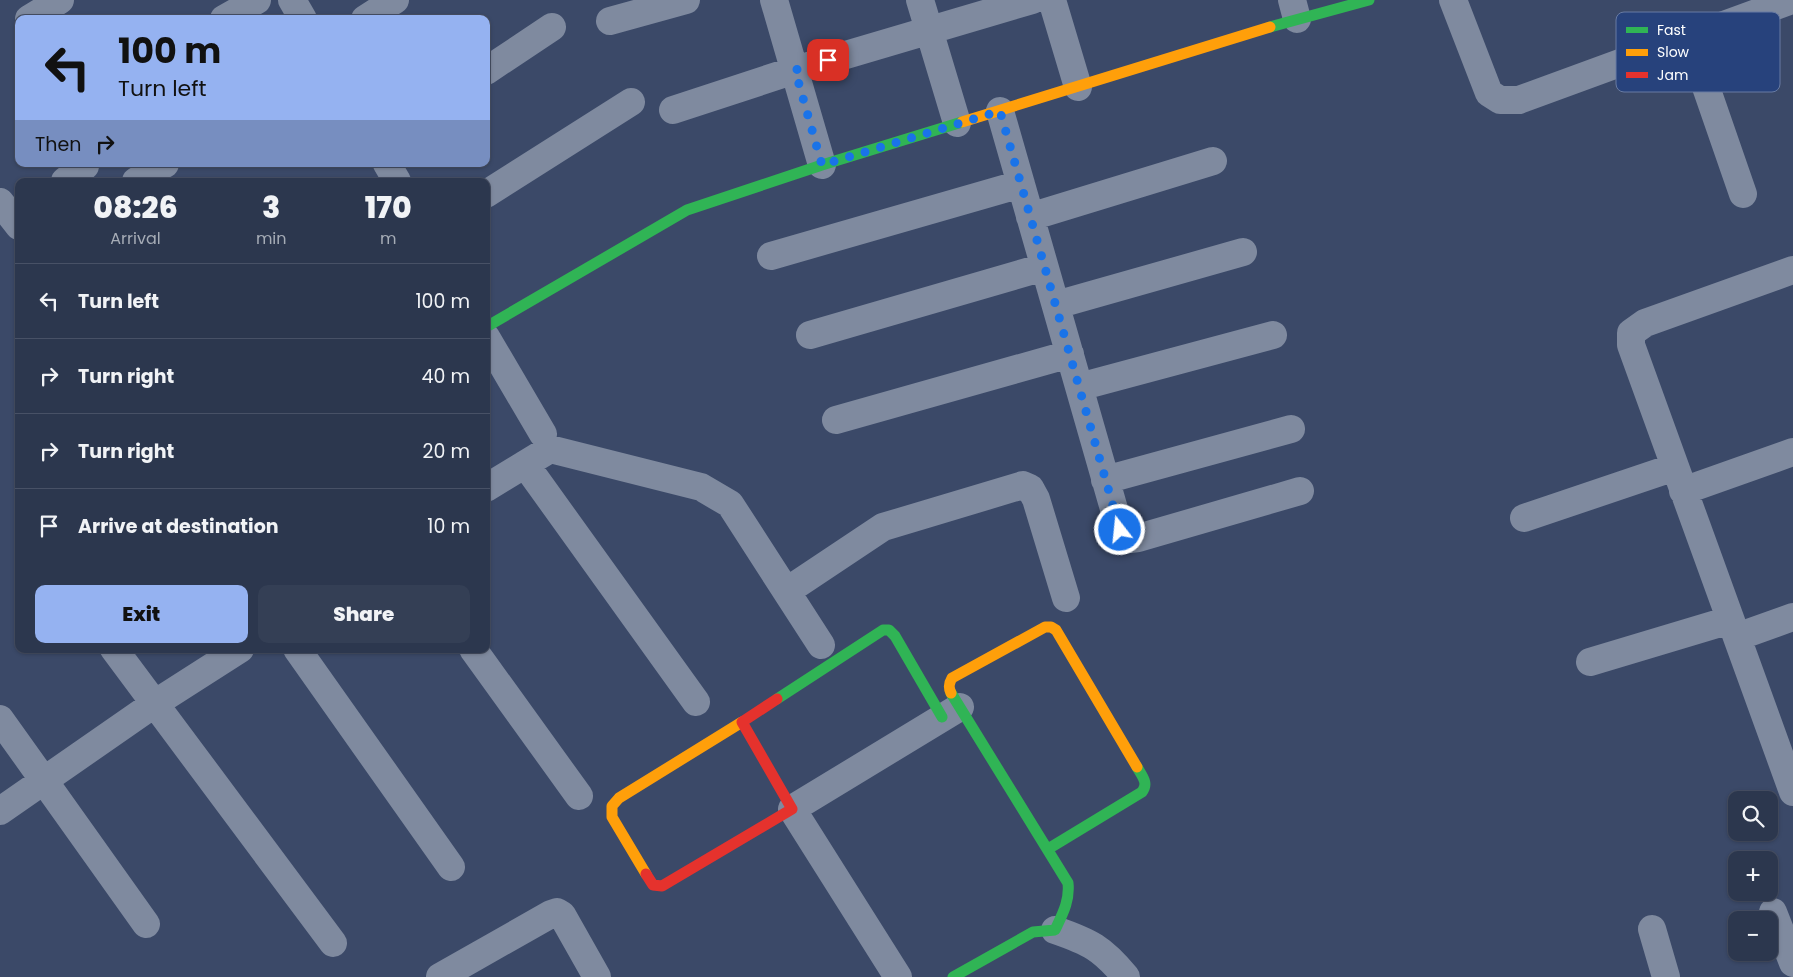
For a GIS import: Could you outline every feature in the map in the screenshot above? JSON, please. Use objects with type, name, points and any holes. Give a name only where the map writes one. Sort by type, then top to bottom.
[{"type":"street","points":[[35,15],[60,0]]},
{"type":"street","points":[[231,15],[257,0]]},
{"type":"street","points":[[292,0],[301,15]]},
{"type":"street","points":[[371,15],[395,0]]},
{"type":"street","points":[[610,22],[686,0]]},
{"type":"street","points":[[774,0],[822,165]]},
{"type":"street","points":[[920,0],[957,123]]},
{"type":"street","points":[[673,110],[795,70],[1032,0]]},
{"type":"street","points":[[1052,0],[1078,86]]},
{"type":"street","points":[[490,325],[687,210],[822,165],[1078,86],[1295,9],[1369,0]]},
{"type":"street","points":[[1454,0],[1488,92],[1500,100],[1519,100],[1616,64]]},
{"type":"street","points":[[1759,12],[1792,0]]},
{"type":"street","points":[[490,69],[552,27]]},
{"type":"street","points":[[1707,92],[1743,194]]},
{"type":"street","points":[[490,191],[631,102]]},
{"type":"street","points":[[1000,111],[1120,530],[1130,539],[1300,491]]},
{"type":"street","points":[[1030,216],[1213,161]]},
{"type":"street","points":[[141,178],[160,167]]},
{"type":"street","points":[[771,256],[1021,184]]},
{"type":"street","points":[[1056,305],[1244,252]]},
{"type":"street","points":[[810,335],[1044,266]]},
{"type":"street","points":[[1793,270],[1645,323],[1631,333],[1631,345],[1793,792]]},
{"type":"street","points":[[1079,387],[1273,334]]},
{"type":"street","points":[[490,343],[543,434]]},
{"type":"street","points":[[836,420],[1070,354]]},
{"type":"street","points":[[1105,480],[1291,429]]},
{"type":"street","points":[[490,486],[550,450],[701,487],[730,504],[821,645]]},
{"type":"street","points":[[1524,518],[1793,452]]},
{"type":"street","points":[[525,464],[696,702]]},
{"type":"street","points":[[787,591],[883,527],[1023,486],[1030,488],[1036,499],[1066,598]]},
{"type":"street","points":[[1590,662],[1734,628],[1793,617]]},
{"type":"street","points":[[951,712],[949,683],[952,678],[1038,630],[1045,627],[1051,627],[1056,630],[1146,783],[1146,787],[1142,792],[1048,849]]},
{"type":"street","points":[[951,712],[662,886],[653,886],[612,817],[612,806],[619,798],[742,722],[883,630],[889,630],[951,712],[1048,849],[1068,883],[1070,892],[1068,901],[1055,930]]},
{"type":"street","points":[[117,653],[332,942]]},
{"type":"street","points":[[0,811],[154,704],[234,653]]},
{"type":"street","points":[[300,653],[451,867]]},
{"type":"street","points":[[476,653],[580,796]]},
{"type":"street","points":[[0,719],[146,924]]},
{"type":"street","points":[[742,722],[792,809],[898,977]]},
{"type":"street","points":[[440,977],[557,912],[562,915],[597,977]]},
{"type":"street","points":[[1778,925],[1793,963]]},
{"type":"street","points":[[1652,929],[1666,977]]},
{"type":"street","points":[[953,977],[1033,932],[1055,930],[1083,939],[1100,950],[1126,977]]},
{"type":"traffic: fast","points":[[1270,27],[1369,0]]},
{"type":"traffic: fast","points":[[490,325],[687,210],[822,165],[962,122]]},
{"type":"traffic: fast","points":[[777,699],[883,630],[889,630],[895,636],[942,717]]},
{"type":"traffic: fast","points":[[951,693],[1068,883],[1068,896],[1065,908],[1055,930],[1033,932],[953,977]]},
{"type":"traffic: fast","points":[[1048,849],[1142,792],[1145,783],[1137,767]]},
{"type":"traffic: slow","points":[[962,122],[1270,27]]},
{"type":"traffic: slow","points":[[951,693],[949,685],[952,678],[1045,627],[1051,627],[1056,630],[1137,767]]},
{"type":"traffic: slow","points":[[646,874],[612,817],[612,806],[619,798],[742,722]]},
{"type":"traffic: jam","points":[[646,874],[653,885],[662,886],[792,809],[742,722],[777,699]]},
{"type":"route","points":[[828,60],[795,70],[822,165],[1000,111],[1120,530]]}]
